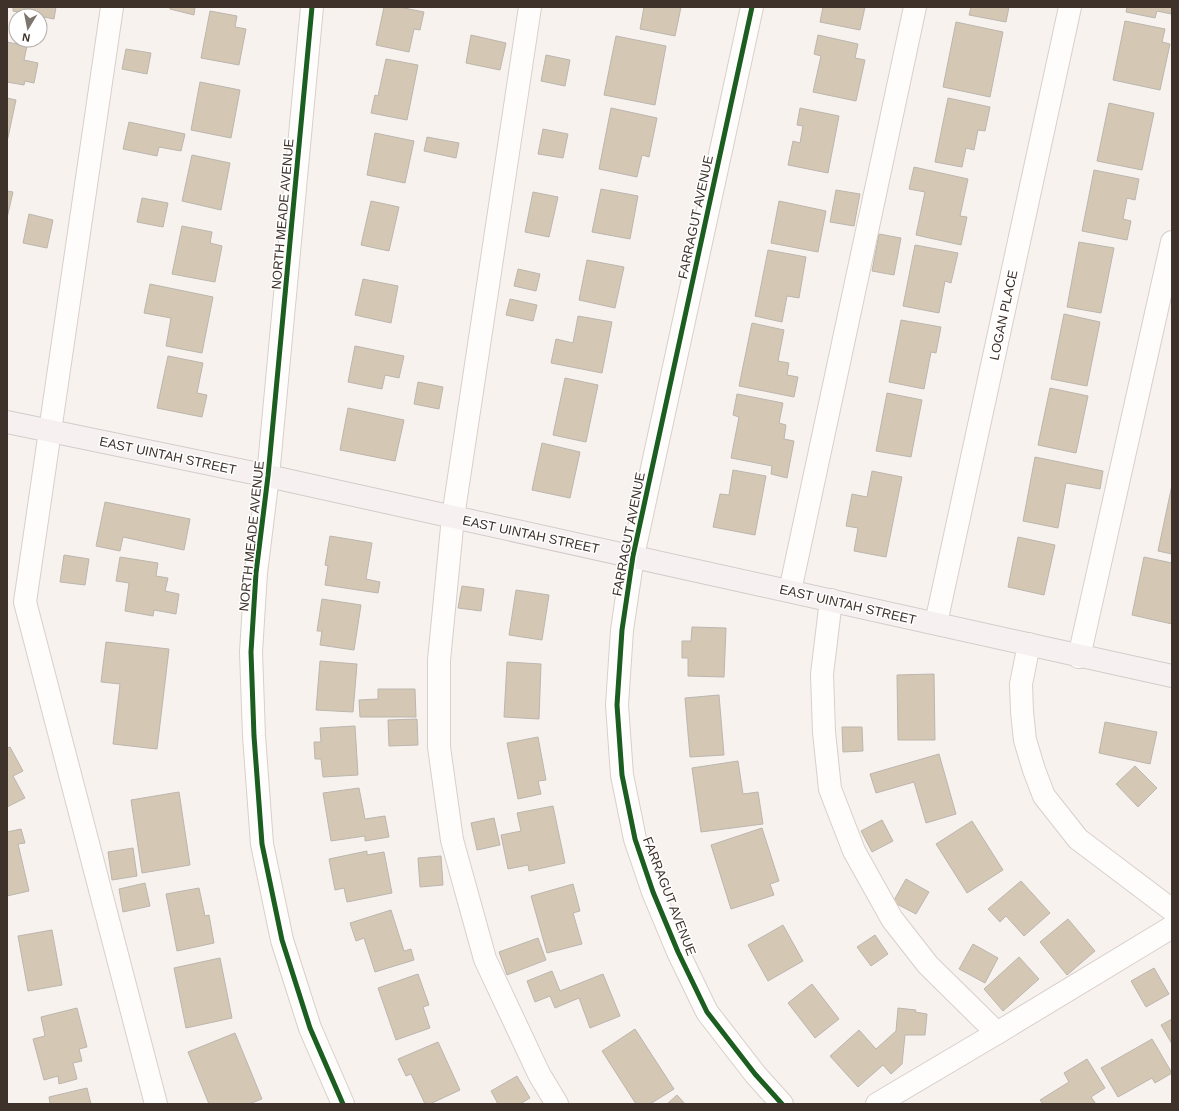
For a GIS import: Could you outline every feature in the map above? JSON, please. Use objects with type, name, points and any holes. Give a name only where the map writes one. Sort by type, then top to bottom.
[{"type":"main road","name":"EAST UINTAH STREET","points":[[7,422],[268,476],[936,623],[1079,657],[1172,676]]},
{"type":"street","points":[[112,7],[25,602],[156,1104]]},
{"type":"street","name":"NORTH MEADE AVENUE","points":[[312,7],[268,476],[256,573],[251,652],[254,736],[262,844],[282,940],[310,1028],[343,1104]]},
{"type":"street","points":[[530,7],[453,517],[439,660],[439,747],[452,840],[485,959],[539,1074],[558,1104]]},
{"type":"street","name":"FARRAGUT AVENUE","points":[[752,7],[633,556],[622,630],[617,705],[622,775],[635,839],[678,952],[707,1012],[754,1074],[782,1104]]},
{"type":"street","points":[[790,591],[915,7]]},
{"type":"street","name":"LOGAN PLACE","points":[[936,623],[1070,7]]},
{"type":"street","points":[[1079,657],[1172,242]]},
{"type":"street","points":[[831,600],[822,674],[824,732],[832,796],[854,851],[892,919],[928,964],[997,1033]]},
{"type":"street","points":[[1028,644],[1021,684],[1022,712],[1025,740],[1044,796],[1078,839],[1172,910]]},
{"type":"street","points":[[877,1104],[1172,927]]},
{"type":"building","points":[[56,7],[54,19],[48,18],[48,8],[13,8]]},
{"type":"building","points":[[170,7],[195,7],[194,15],[170,9]]},
{"type":"building","points":[[384,7],[399,7],[424,12],[420,30],[414,29],[409,52],[376,45]]},
{"type":"building","points":[[644,7],[681,7],[675,36],[640,29]]},
{"type":"building","points":[[823,7],[865,7],[860,30],[820,22]]},
{"type":"building","points":[[971,7],[1009,7],[1006,22],[969,15]]},
{"type":"building","points":[[1127,7],[1172,8],[1171,14],[1157,11],[1155,18],[1126,12]]},
{"type":"building","points":[[210,11],[237,16],[235,27],[246,29],[239,65],[201,58]]},
{"type":"building","points":[[1125,21],[1165,29],[1162,42],[1170,44],[1160,90],[1113,80]]},
{"type":"building","points":[[956,22],[1003,32],[990,97],[943,87]]},
{"type":"building","points":[[471,35],[506,43],[500,70],[466,63]]},
{"type":"building","points":[[818,35],[858,44],[855,58],[865,60],[856,101],[813,92],[821,56],[814,54]]},
{"type":"building","points":[[616,36],[666,46],[655,105],[604,95]]},
{"type":"building","points":[[7,42],[8,48],[27,48],[24,60],[38,63],[34,83],[25,81],[24,85],[7,82]]},
{"type":"building","points":[[126,49],[151,53],[147,74],[122,69]]},
{"type":"building","points":[[546,55],[570,60],[565,86],[541,81]]},
{"type":"building","points":[[386,59],[418,65],[407,120],[371,113],[375,95],[378,96]]},
{"type":"building","points":[[200,82],[240,90],[231,138],[191,130]]},
{"type":"building","points":[[7,98],[16,100],[7,142]]},
{"type":"building","points":[[948,98],[990,107],[985,131],[978,130],[974,150],[966,148],[962,167],[935,162]]},
{"type":"building","points":[[1109,103],[1154,113],[1142,170],[1097,161]]},
{"type":"building","points":[[611,108],[657,118],[649,157],[642,155],[637,177],[599,169]]},
{"type":"building","points":[[800,108],[839,116],[828,173],[788,165],[793,141],[800,143],[803,126],[797,125]]},
{"type":"building","points":[[129,122],[185,134],[181,151],[159,147],[157,156],[123,149]]},
{"type":"building","points":[[543,129],[568,134],[563,158],[538,154]]},
{"type":"building","points":[[375,133],[414,141],[405,183],[367,175]]},
{"type":"building","points":[[427,137],[459,143],[456,158],[424,151]]},
{"type":"building","points":[[192,155],[230,163],[221,210],[182,201]]},
{"type":"building","points":[[914,167],[968,179],[960,216],[967,217],[961,245],[916,235],[925,192],[909,189]]},
{"type":"building","points":[[1094,170],[1139,179],[1135,200],[1127,198],[1123,219],[1131,221],[1127,240],[1082,231]]},
{"type":"building","points":[[601,189],[638,196],[630,239],[592,232]]},
{"type":"building","points":[[836,190],[860,194],[854,226],[830,222]]},
{"type":"building","points":[[7,191],[13,192],[7,218]]},
{"type":"building","points":[[533,192],[558,197],[549,237],[525,232]]},
{"type":"building","points":[[142,198],[168,203],[163,227],[137,222]]},
{"type":"building","points":[[371,201],[399,207],[389,251],[361,245]]},
{"type":"building","points":[[779,201],[826,211],[818,252],[771,243]]},
{"type":"building","points":[[29,214],[53,220],[47,248],[23,243]]},
{"type":"building","points":[[182,226],[212,232],[210,243],[222,246],[215,282],[172,274]]},
{"type":"building","points":[[879,234],[901,238],[894,275],[872,271]]},
{"type":"building","points":[[1079,242],[1114,248],[1101,313],[1067,307]]},
{"type":"building","points":[[915,245],[958,253],[951,283],[945,281],[939,313],[903,306]]},
{"type":"building","points":[[768,250],[806,257],[799,298],[787,296],[782,322],[755,316]]},
{"type":"building","points":[[587,260],[624,267],[615,308],[579,300]]},
{"type":"building","points":[[518,269],[540,274],[536,291],[514,286]]},
{"type":"building","points":[[363,279],[398,286],[391,323],[355,315]]},
{"type":"building","points":[[150,284],[213,297],[202,353],[166,346],[171,318],[144,313]]},
{"type":"building","points":[[510,299],[537,305],[533,321],[506,315]]},
{"type":"building","points":[[1064,314],[1100,322],[1087,386],[1051,379]]},
{"type":"building","points":[[578,316],[612,322],[602,373],[551,363],[556,339],[573,343]]},
{"type":"building","points":[[901,320],[941,327],[936,353],[931,352],[924,389],[889,382]]},
{"type":"building","points":[[752,323],[784,330],[778,361],[789,363],[787,375],[798,377],[794,397],[739,386]]},
{"type":"building","points":[[355,346],[404,356],[399,378],[385,375],[382,389],[348,382]]},
{"type":"building","points":[[168,356],[203,363],[197,393],[207,395],[202,417],[157,408]]},
{"type":"building","points":[[565,378],[598,385],[586,442],[553,435]]},
{"type":"building","points":[[418,382],[443,387],[439,409],[414,404]]},
{"type":"building","points":[[1050,388],[1088,396],[1076,453],[1038,445]]},
{"type":"building","points":[[887,393],[922,400],[911,457],[876,451]]},
{"type":"building","points":[[737,394],[783,403],[779,423],[786,425],[784,439],[794,441],[787,478],[771,474],[772,466],[731,458],[739,417],[733,415]]},
{"type":"building","points":[[348,408],[404,420],[395,461],[340,450]]},
{"type":"building","points":[[542,443],[580,452],[570,498],[532,490]]},
{"type":"building","points":[[1035,457],[1103,471],[1100,489],[1066,483],[1058,528],[1023,521]]},
{"type":"building","points":[[733,470],[766,476],[755,535],[713,527],[720,494],[729,495]]},
{"type":"building","points":[[872,471],[902,477],[886,557],[854,551],[858,528],[846,526],[852,494],[867,497]]},
{"type":"building","points":[[1172,485],[1172,554],[1158,551]]},
{"type":"building","points":[[105,502],[190,519],[184,550],[123,537],[120,551],[96,546]]},
{"type":"building","points":[[330,536],[372,543],[366,579],[380,582],[378,593],[325,585],[328,566],[325,565]]},
{"type":"building","points":[[1018,537],[1055,545],[1044,595],[1008,587]]},
{"type":"building","points":[[64,555],[89,559],[85,585],[60,582]]},
{"type":"building","points":[[120,557],[158,563],[156,576],[168,578],[165,591],[179,594],[176,614],[154,610],[153,616],[125,611],[129,583],[116,581]]},
{"type":"building","points":[[1144,557],[1172,563],[1172,624],[1132,615]]},
{"type":"building","points":[[462,586],[484,589],[481,611],[458,608]]},
{"type":"building","points":[[516,590],[549,595],[542,640],[509,635]]},
{"type":"building","points":[[322,599],[361,605],[354,650],[320,645],[322,631],[317,631]]},
{"type":"building","points":[[692,627],[726,628],[724,677],[688,676],[688,658],[682,658],[682,641],[691,641]]},
{"type":"building","points":[[106,642],[169,649],[157,749],[113,744],[120,684],[101,682]]},
{"type":"building","points":[[320,661],[357,664],[353,712],[316,710]]},
{"type":"building","points":[[507,662],[541,664],[539,719],[504,717]]},
{"type":"building","points":[[934,674],[935,740],[898,740],[897,675]]},
{"type":"building","points":[[378,689],[415,689],[416,717],[360,717],[359,700],[378,699]]},
{"type":"building","points":[[719,695],[724,755],[690,757],[685,698]]},
{"type":"building","points":[[417,719],[418,745],[389,746],[388,720]]},
{"type":"building","points":[[1105,722],[1157,732],[1150,764],[1099,753]]},
{"type":"building","points":[[355,726],[358,775],[323,777],[321,759],[315,759],[314,742],[321,742],[320,728]]},
{"type":"building","points":[[842,727],[862,727],[863,751],[843,752]]},
{"type":"building","points":[[538,737],[546,780],[538,781],[541,794],[518,799],[507,743]]},
{"type":"building","points":[[10,747],[23,771],[13,776],[25,798],[7,807],[7,748]]},
{"type":"building","points":[[939,754],[956,814],[926,823],[914,782],[876,793],[870,774]]},
{"type":"building","points":[[738,761],[743,794],[758,792],[763,824],[701,832],[692,768]]},
{"type":"building","points":[[1135,766],[1157,788],[1138,807],[1116,784]]},
{"type":"building","points":[[359,788],[365,819],[385,816],[389,837],[365,841],[365,836],[331,841],[323,793]]},
{"type":"building","points":[[179,792],[190,865],[142,873],[131,800]]},
{"type":"building","points":[[553,806],[565,863],[529,871],[528,865],[508,869],[501,835],[521,831],[517,813]]},
{"type":"building","points":[[494,818],[500,845],[477,850],[471,823]]},
{"type":"building","points":[[882,820],[893,841],[872,852],[861,831]]},
{"type":"building","points":[[972,821],[1003,870],[967,893],[936,844]]},
{"type":"building","points":[[762,828],[779,881],[770,884],[774,895],[731,909],[711,845]]},
{"type":"building","points":[[21,829],[25,843],[18,844],[29,891],[7,896],[7,832]]},
{"type":"building","points":[[133,848],[137,876],[112,880],[108,852]]},
{"type":"building","points":[[367,851],[367,855],[384,852],[392,893],[347,902],[344,888],[335,890],[329,859]]},
{"type":"building","points":[[441,856],[443,885],[420,887],[418,858]]},
{"type":"building","points":[[906,879],[929,892],[916,914],[893,902]]},
{"type":"building","points":[[1021,881],[1050,913],[1024,936],[1006,916],[1000,922],[988,909]]},
{"type":"building","points":[[145,883],[150,906],[123,912],[119,889]]},
{"type":"building","points":[[573,884],[580,911],[573,913],[582,944],[547,953],[531,896]]},
{"type":"building","points":[[199,888],[205,916],[209,915],[214,943],[177,951],[166,894]]},
{"type":"building","points":[[391,910],[404,951],[411,949],[414,960],[375,972],[364,938],[356,941],[350,923]]},
{"type":"building","points":[[1068,919],[1095,951],[1067,975],[1040,942]]},
{"type":"building","points":[[783,925],[803,961],[768,981],[748,945]]},
{"type":"building","points":[[52,930],[62,985],[28,991],[18,936]]},
{"type":"building","points":[[875,935],[888,954],[871,966],[857,947]]},
{"type":"building","points":[[538,938],[546,960],[507,975],[499,952]]},
{"type":"building","points":[[973,944],[998,958],[985,983],[959,969]]},
{"type":"building","points":[[1019,957],[1039,979],[1003,1011],[984,989]]},
{"type":"building","points":[[220,958],[232,1018],[186,1028],[174,968]]},
{"type":"building","points":[[1154,968],[1169,994],[1146,1007],[1131,981]]},
{"type":"building","points":[[552,971],[560,991],[603,974],[620,1016],[590,1028],[579,998],[555,1008],[550,996],[535,1002],[527,981]]},
{"type":"building","points":[[418,974],[429,1005],[423,1007],[430,1028],[396,1040],[378,988]]},
{"type":"building","points":[[812,984],[839,1019],[815,1038],[788,1003]]},
{"type":"building","points":[[77,1008],[87,1047],[79,1049],[82,1061],[73,1063],[77,1079],[59,1084],[58,1076],[44,1080],[33,1039],[45,1036],[41,1017]]},
{"type":"building","points":[[898,1008],[916,1010],[915,1012],[927,1014],[925,1035],[905,1035],[902,1064],[891,1074],[883,1065],[858,1087],[830,1056],[859,1030],[876,1049],[896,1031]]},
{"type":"building","points":[[1172,1019],[1172,1044],[1161,1025]]},
{"type":"building","points":[[635,1029],[674,1089],[650,1104],[636,1104],[602,1051]]},
{"type":"building","points":[[235,1033],[262,1099],[249,1104],[209,1104],[188,1052]]},
{"type":"building","points":[[1152,1039],[1172,1073],[1155,1083],[1152,1078],[1118,1097],[1101,1068]]},
{"type":"building","points":[[438,1042],[460,1090],[430,1104],[425,1104],[411,1074],[406,1076],[398,1059]]},
{"type":"building","points":[[1087,1059],[1105,1088],[1091,1097],[1096,1104],[1043,1104],[1040,1100],[1069,1082],[1064,1073]]},
{"type":"building","points":[[517,1076],[530,1098],[520,1104],[498,1104],[491,1091]]},
{"type":"building","points":[[87,1088],[91,1104],[50,1104],[49,1097]]},
{"type":"building","points":[[677,1095],[685,1104],[667,1104]]},
{"type":"cycle path","points":[[312,7],[268,476],[256,573],[251,652],[254,736],[262,844],[282,940],[310,1028],[343,1104]]},
{"type":"cycle path","points":[[752,7],[633,556],[622,630],[617,705],[622,775],[635,839],[653,892],[678,952],[707,1012],[755,1074],[782,1104]]}]
